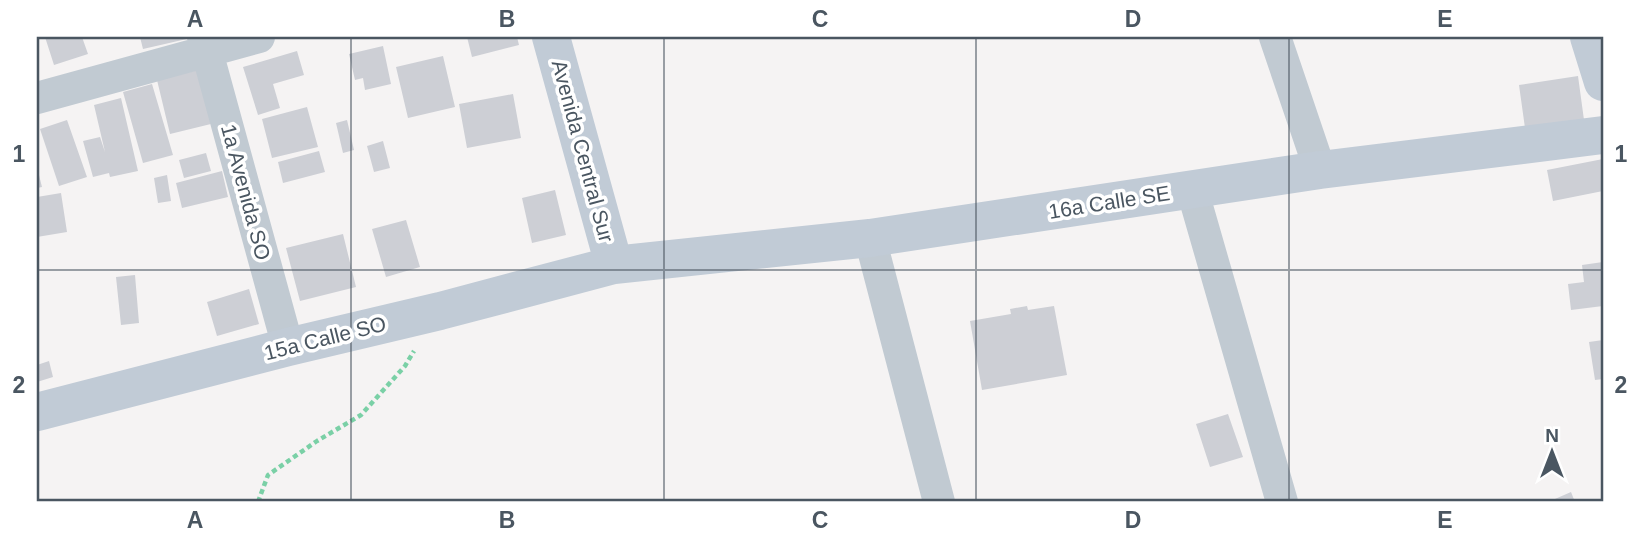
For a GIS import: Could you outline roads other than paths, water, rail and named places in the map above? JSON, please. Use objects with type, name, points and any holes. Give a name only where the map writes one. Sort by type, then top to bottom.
[{"type":"street","points":[[37,98],[205,43],[259,37]]},
{"type":"street","name":"Avenida Central Sur","points":[[551,37],[614,265]]},
{"type":"street","points":[[1275,37],[1320,170]]},
{"type":"street","points":[[1589,37],[1603,82]]},
{"type":"street","name":"1a Avenida SO","points":[[205,43],[288,347]]},
{"type":"street","name":"16a Calle SE","points":[[614,265],[870,238],[1320,170],[1603,135]]},
{"type":"street","points":[[1192,189],[1282,502]]},
{"type":"street","points":[[870,238],[939,502]]},
{"type":"street","name":"15a Calle SO","points":[[37,412],[614,265]]}]
